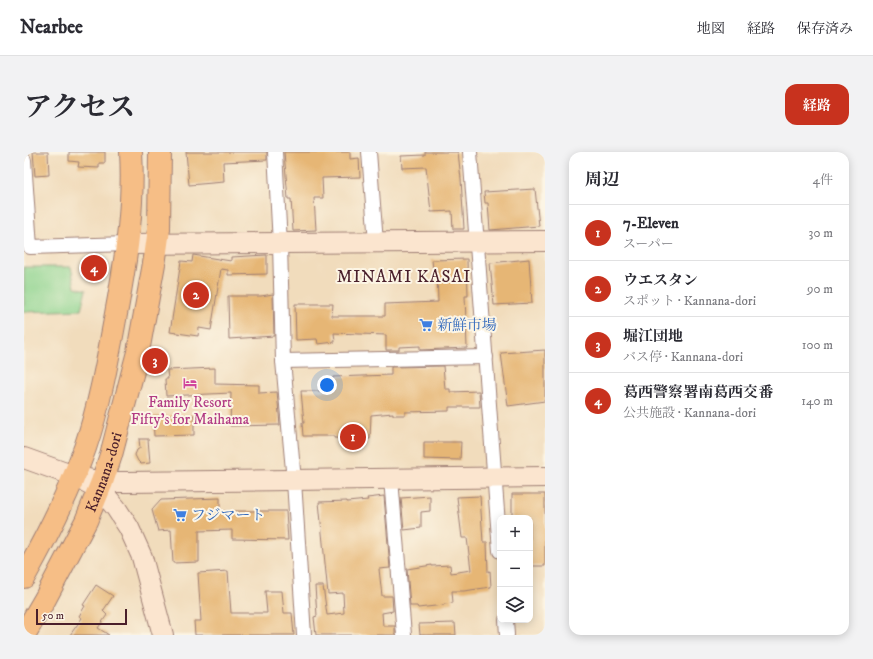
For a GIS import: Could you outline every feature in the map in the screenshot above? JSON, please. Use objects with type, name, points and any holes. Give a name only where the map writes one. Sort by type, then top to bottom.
[{"type":"main road","name":"Kannana-dori","points":[[24,577],[60,508],[74,476],[85,447],[103,385],[128,244],[132,152]]},
{"type":"main road","name":"Kannana-dori","points":[[24,635],[68,556],[86,520],[101,485],[111,455],[138,352],[157,243],[160,195],[160,152]]},
{"type":"street","points":[[275,152],[280,244],[283,361],[294,481],[304,635]]},
{"type":"street","points":[[369,152],[376,243]]},
{"type":"street","points":[[470,152],[497,515]]},
{"type":"street","points":[[24,160],[30,247],[157,243],[280,244],[545,241]]},
{"type":"street","points":[[283,361],[486,357]]},
{"type":"street","points":[[24,458],[101,485],[545,477]]},
{"type":"street","points":[[391,479],[404,635]]},
{"type":"street","points":[[101,485],[129,528],[142,557],[163,635]]},
{"type":"street","points":[[506,623],[507,635]]},
{"type":"green space","points":[[24,267],[71,267],[75,287],[86,290],[81,310],[24,312]]},
{"type":"building","points":[[33,152],[48,152],[49,175],[35,176]]},
{"type":"building","points":[[69,152],[105,152],[105,163],[99,163],[99,168],[78,167],[79,162],[69,161]]},
{"type":"building","points":[[186,152],[267,152],[267,160],[223,162],[224,182],[189,185]]},
{"type":"building","points":[[284,152],[350,152],[350,159],[359,158],[360,177],[322,178],[323,198],[314,198],[316,230],[293,231],[291,199],[288,199]]},
{"type":"building","points":[[425,152],[458,152],[464,229],[453,229],[452,211],[431,212],[426,167],[402,168],[401,156],[425,155]]},
{"type":"building","points":[[535,189],[539,226],[490,230],[488,203],[485,203],[484,192]]},
{"type":"building","points":[[193,255],[231,261],[231,257],[267,255],[267,274],[228,275],[228,270],[221,269],[211,330],[199,328],[198,336],[170,332],[181,261],[192,262]]},
{"type":"building","points":[[467,259],[468,296],[465,296],[467,348],[420,350],[420,346],[399,347],[399,350],[386,350],[386,335],[334,333],[335,342],[318,344],[317,339],[296,340],[295,304],[333,304],[332,316],[385,316],[385,304],[438,302],[437,269],[433,269],[432,260]]},
{"type":"building","points":[[529,259],[532,303],[494,305],[490,263]]},
{"type":"building","points":[[91,261],[100,262],[98,275],[89,273]]},
{"type":"building","points":[[273,294],[274,336],[229,339],[228,296],[261,296]]},
{"type":"building","points":[[545,350],[545,401],[508,406],[501,353]]},
{"type":"building","points":[[443,366],[445,389],[450,389],[450,392],[479,391],[480,407],[449,407],[449,411],[405,412],[405,415],[393,415],[393,413],[371,415],[370,439],[334,438],[334,436],[303,436],[302,423],[304,423],[301,391],[333,391],[333,377],[391,375],[391,367]]},
{"type":"building","points":[[215,368],[215,384],[259,385],[259,393],[277,392],[280,425],[230,426],[231,393],[166,396],[165,379],[168,379],[167,370]]},
{"type":"building","points":[[194,415],[194,435],[154,436],[153,416]]},
{"type":"building","points":[[139,439],[148,439],[150,463],[141,464],[135,455],[137,450],[140,448]]},
{"type":"building","points":[[424,442],[461,442],[460,460],[424,459]]},
{"type":"building","points":[[512,494],[545,494],[545,566],[533,566],[533,515],[512,515]]},
{"type":"building","points":[[384,496],[390,568],[379,569],[382,596],[392,596],[393,611],[382,613],[383,626],[395,626],[395,635],[316,635],[314,617],[317,616],[315,586],[323,586],[327,615],[344,613],[343,593],[328,594],[319,502],[347,502],[368,500],[367,498]]},
{"type":"building","points":[[430,496],[430,511],[421,512],[421,528],[404,530],[401,498]]},
{"type":"building","points":[[480,496],[483,542],[487,542],[488,572],[490,571],[491,587],[464,591],[452,591],[453,603],[418,608],[417,606],[410,606],[407,569],[432,565],[450,565],[451,573],[471,570],[467,538],[462,538],[457,497]]},
{"type":"building","points":[[220,498],[220,511],[286,511],[288,540],[232,539],[232,530],[199,531],[199,562],[173,563],[171,530],[158,531],[152,510],[161,500]]},
{"type":"building","points":[[228,571],[231,613],[267,613],[265,591],[282,591],[284,613],[292,613],[294,635],[195,635],[194,621],[201,621],[198,573]]},
{"type":"building","points":[[96,585],[113,596],[103,611],[107,615],[98,628],[109,635],[70,635],[82,618],[79,616],[85,606],[83,605]]},
{"type":"building","points":[[455,623],[456,635],[420,635],[419,624]]},
{"type":"place","name":"葛西警察署南葛西交番","points":[[94,268]]},
{"type":"place","name":"ウエスタン","points":[[196,295]]},
{"type":"place","name":"新鮮市場","points":[[426,325]]},
{"type":"place","name":"堀江団地","points":[[155,361]]},
{"type":"place","name":"Family Resort Fifty's for Maihama","points":[[190,383]]},
{"type":"place","name":"7-Eleven","points":[[353,437]]},
{"type":"place","name":"フジマート","points":[[180,515]]},
{"type":"district","name":"MINAMI KASAI","points":[[404,276]]}]
